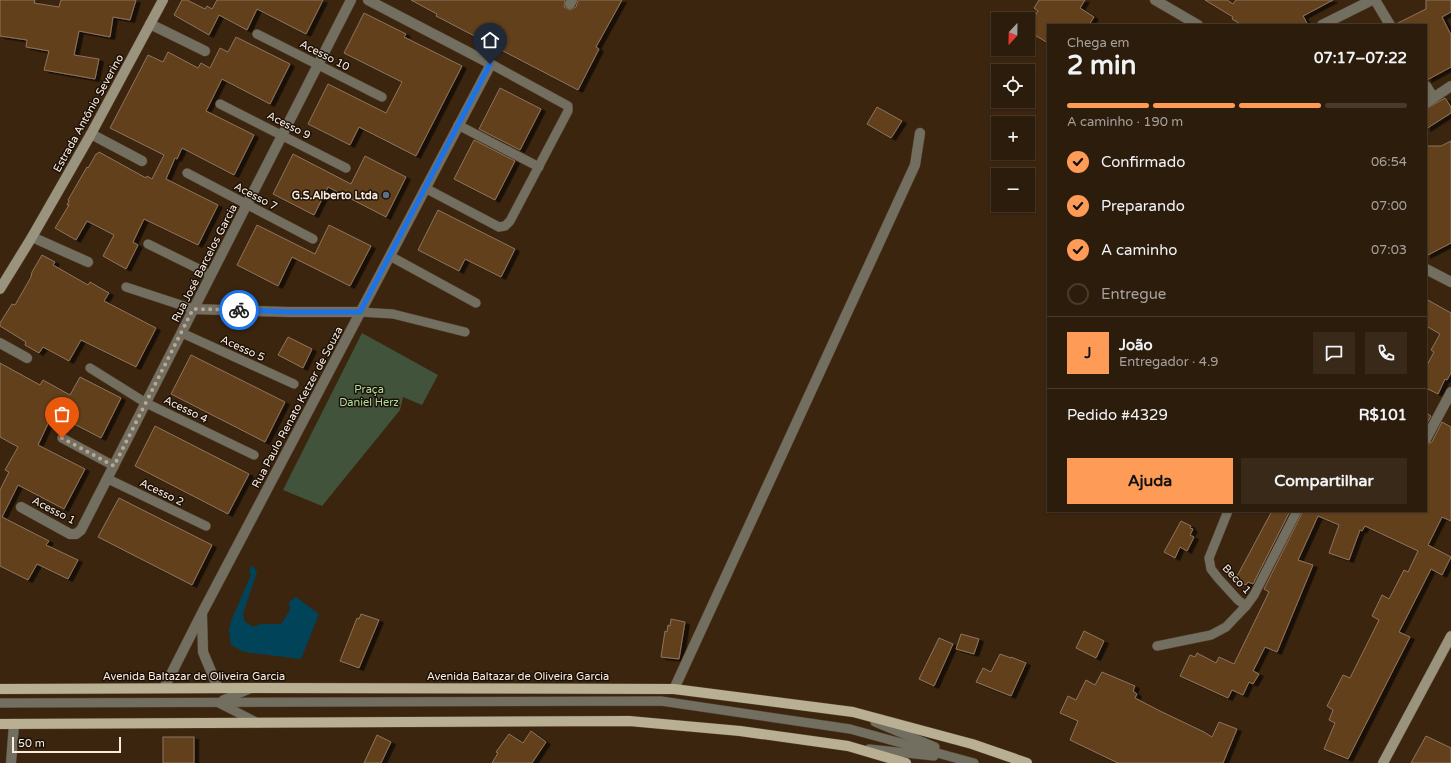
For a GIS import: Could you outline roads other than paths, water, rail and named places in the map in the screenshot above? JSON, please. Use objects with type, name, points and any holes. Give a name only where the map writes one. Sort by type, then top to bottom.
[{"type":"main road","name":"Estrada Antônio Severino","points":[[0,289],[32,237],[91,134],[163,0]]},
{"type":"main road","points":[[1383,763],[1451,636]]},
{"type":"main road","name":"Avenida Baltazar de Oliveira Garcia","points":[[0,689],[674,688],[853,712],[972,744],[1027,763]]},
{"type":"main road","points":[[0,724],[629,721],[740,731],[848,746],[906,763]]},
{"type":"street","name":"Rua José Barcelos Garcia","points":[[76,534],[81,530],[108,479],[351,0]]},
{"type":"street","points":[[368,0],[490,64]]},
{"type":"street","points":[[1155,0],[1196,24]]},
{"type":"street","points":[[1324,24],[1373,0],[1389,24]]},
{"type":"street","points":[[150,24],[205,51]]},
{"type":"street","name":"Rua Paulo Renato Ketzer de Souza","points":[[164,688],[490,64]]},
{"type":"street","points":[[1429,100],[1451,86]]},
{"type":"street","points":[[674,688],[915,165],[920,133]]},
{"type":"street","points":[[91,134],[142,161]]},
{"type":"street","points":[[32,237],[88,262]]},
{"type":"street","points":[[1427,270],[1451,282]]},
{"type":"street","points":[[193,309],[289,312],[360,312]]},
{"type":"street","points":[[0,343],[27,358]]},
{"type":"street","points":[[1427,437],[1451,392]]},
{"type":"street","name":"Acesso 1","points":[[21,507],[70,534],[76,534]]},
{"type":"street","name":"Rua Paulo Renato Ketzer de Souza","points":[[202,613],[203,652],[218,688]]},
{"type":"street","points":[[11,763],[14,724]]},
{"type":"lane","name":"Acesso 10","points":[[257,34],[382,97]]},
{"type":"lane","points":[[425,188],[498,227],[505,226],[510,221],[568,111],[568,106],[490,64]]},
{"type":"lane","name":"Acesso 9","points":[[220,104],[346,168]]},
{"type":"lane","points":[[458,125],[539,166]]},
{"type":"lane","name":"Acesso 7","points":[[187,173],[313,240]]},
{"type":"lane","points":[[148,244],[211,275]]},
{"type":"lane","points":[[390,256],[476,303]]},
{"type":"lane","points":[[126,287],[193,309]]},
{"type":"lane","points":[[360,312],[394,314],[465,332]]},
{"type":"lane","name":"Acesso 5","points":[[182,333],[294,384]]},
{"type":"lane","name":"Acesso 4","points":[[90,368],[146,403],[254,455]]},
{"type":"lane","points":[[62,438],[114,466]]},
{"type":"lane","name":"Acesso 2","points":[[108,479],[206,526]]},
{"type":"lane","name":"Beco 1","points":[[1228,512],[1209,558],[1211,569],[1238,600],[1246,606],[1254,595],[1297,512]]},
{"type":"lane","points":[[1157,646],[1211,635],[1226,627],[1246,606]]},
{"type":"lane","points":[[218,702],[254,688]]},
{"type":"lane","points":[[218,702],[259,723]]},
{"type":"lane","points":[[0,703],[661,702],[850,729],[970,762]]},
{"type":"lane","points":[[853,712],[970,762]]},
{"type":"lane","points":[[848,746],[970,762]]},
{"type":"water","points":[[252,565],[257,572],[243,614],[245,622],[254,627],[260,624],[281,624],[290,610],[289,602],[296,597],[319,614],[301,659],[244,652],[231,645],[229,631],[231,621],[251,575],[249,570]]},
{"type":"place","name":"G.S.Alberto Ltda","points":[[386,195]]},
{"type":"park label","name":"Praça Daniel Herz","points":[[369,395]]}]
